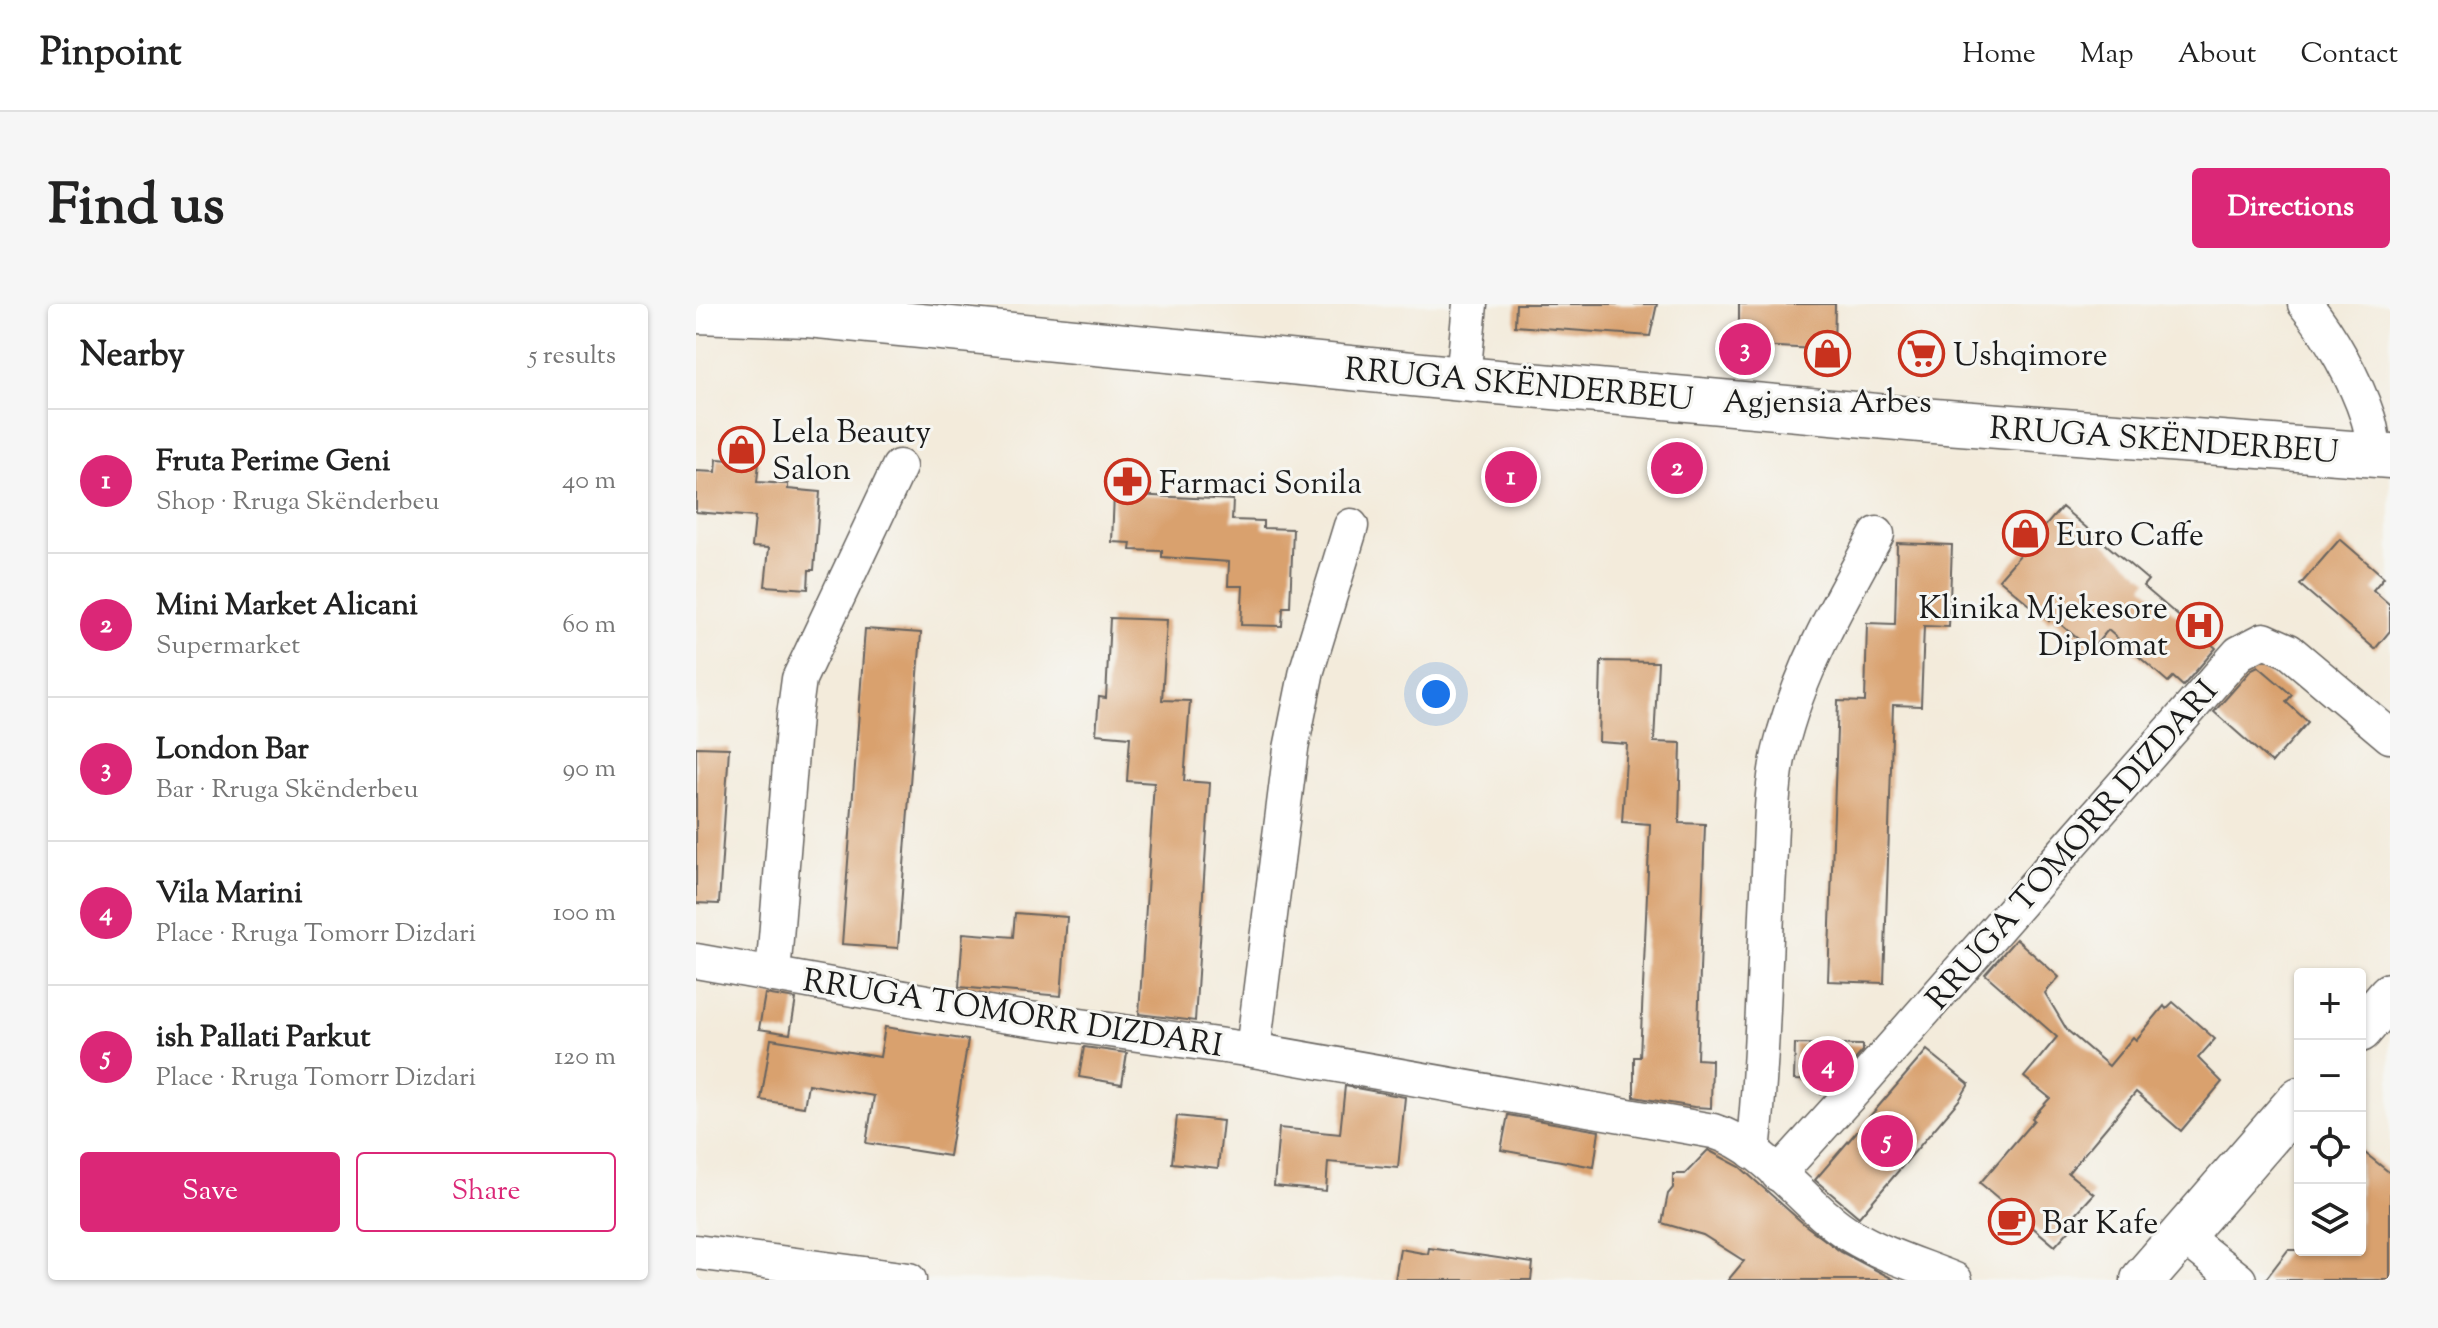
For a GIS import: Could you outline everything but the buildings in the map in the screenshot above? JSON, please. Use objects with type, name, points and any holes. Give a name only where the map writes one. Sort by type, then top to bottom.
[{"type":"street","points":[[1463,379],[1470,304]]},
{"type":"street","points":[[2305,304],[2330,341],[2361,401],[2383,456]]},
{"type":"street","name":"RRUGA SKËNDERBEU","points":[[696,311],[809,309],[1463,379],[1936,421],[2383,456]]},
{"type":"street","name":"RRUGA TOMORR DIZDARI","points":[[773,975],[799,679],[899,467]]},
{"type":"street","name":"RRUGA TOMORR DIZDARI","points":[[1253,1050],[1291,749],[1307,670],[1351,526]]},
{"type":"street","points":[[1766,1163],[1772,823],[1779,752],[1816,650],[1877,534]]},
{"type":"street","name":"RRUGA TOMORR DIZDARI","points":[[1766,1163],[1871,1072],[2239,653],[2264,640],[2289,651],[2390,736]]},
{"type":"street","name":"RRUGA TOMORR DIZDARI","points":[[696,961],[994,1014],[1253,1050],[1713,1131],[1731,1137],[1766,1163],[1851,1236],[1955,1280]]},
{"type":"street","points":[[2366,1023],[2390,995]]},
{"type":"street","points":[[2143,1280],[2294,1106]]},
{"type":"street","points":[[2182,1235],[2239,1280]]},
{"type":"street","points":[[696,1252],[909,1280]]},
{"type":"place","name":"London Bar","points":[[1745,349]]},
{"type":"place","name":"Agjensia Arbes","points":[[1827,354]]},
{"type":"place","name":"Ushqimore","points":[[1922,354]]},
{"type":"place","name":"Lela Beauty Salon","points":[[741,449]]},
{"type":"place","name":"Mini Market Alicani","points":[[1677,468]]},
{"type":"place","name":"Fruta Perime Geni","points":[[1511,477]]},
{"type":"place","name":"Farmaci Sonila","points":[[1128,482]]},
{"type":"place","name":"Euro Caffe","points":[[2025,534]]},
{"type":"place","name":"Klinika Mjekesore Diplomat","points":[[2199,625]]},
{"type":"place","name":"Vila Marini","points":[[1828,1066]]},
{"type":"place","name":"ish Pallati Parkut","points":[[1887,1141]]},
{"type":"place","name":"Bar Kafe","points":[[2011,1222]]}]
